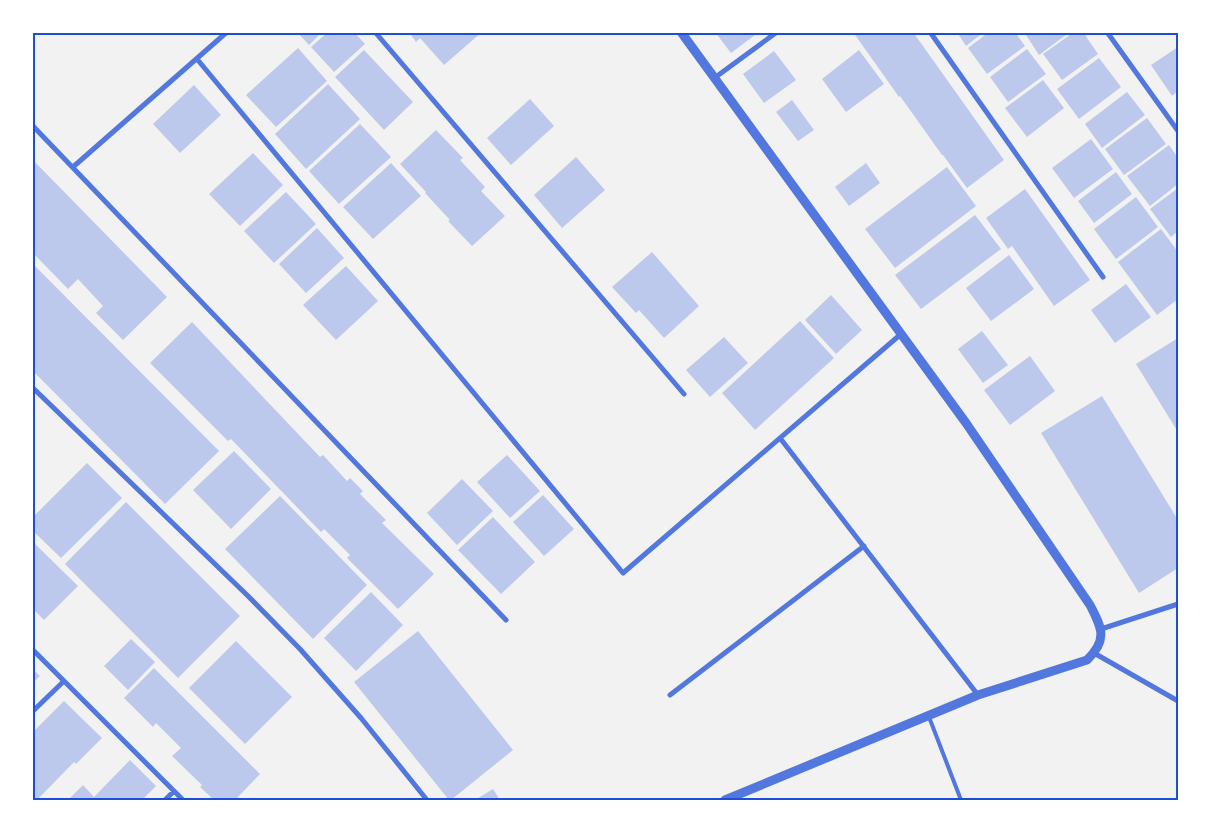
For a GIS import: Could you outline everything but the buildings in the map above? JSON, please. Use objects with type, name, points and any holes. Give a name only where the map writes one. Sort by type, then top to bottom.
[{"type":"street","points":[[73,167],[227,32]]},
{"type":"street","points":[[375,32],[684,394]]},
{"type":"street","points":[[681,32],[713,79],[999,470],[1090,605],[1101,629],[1102,639],[1094,653],[1087,660],[978,695],[725,800]]},
{"type":"street","points":[[713,79],[777,32]]},
{"type":"street","points":[[930,32],[1103,277]]},
{"type":"street","points":[[1107,32],[1178,130]]},
{"type":"street","points":[[197,59],[623,573],[901,334]]},
{"type":"street","points":[[32,125],[506,620]]},
{"type":"street","points":[[32,387],[293,642],[361,718],[427,800]]},
{"type":"street","points":[[780,438],[978,695]]},
{"type":"street","points":[[670,695],[864,546]]},
{"type":"street","points":[[1101,629],[1178,604]]},
{"type":"street","points":[[32,649],[183,800]]},
{"type":"street","points":[[1094,653],[1178,701]]},
{"type":"street","points":[[32,712],[64,681]]},
{"type":"street","points":[[165,800],[174,791]]},
{"type":"lane","points":[[928,715],[961,800]]}]
